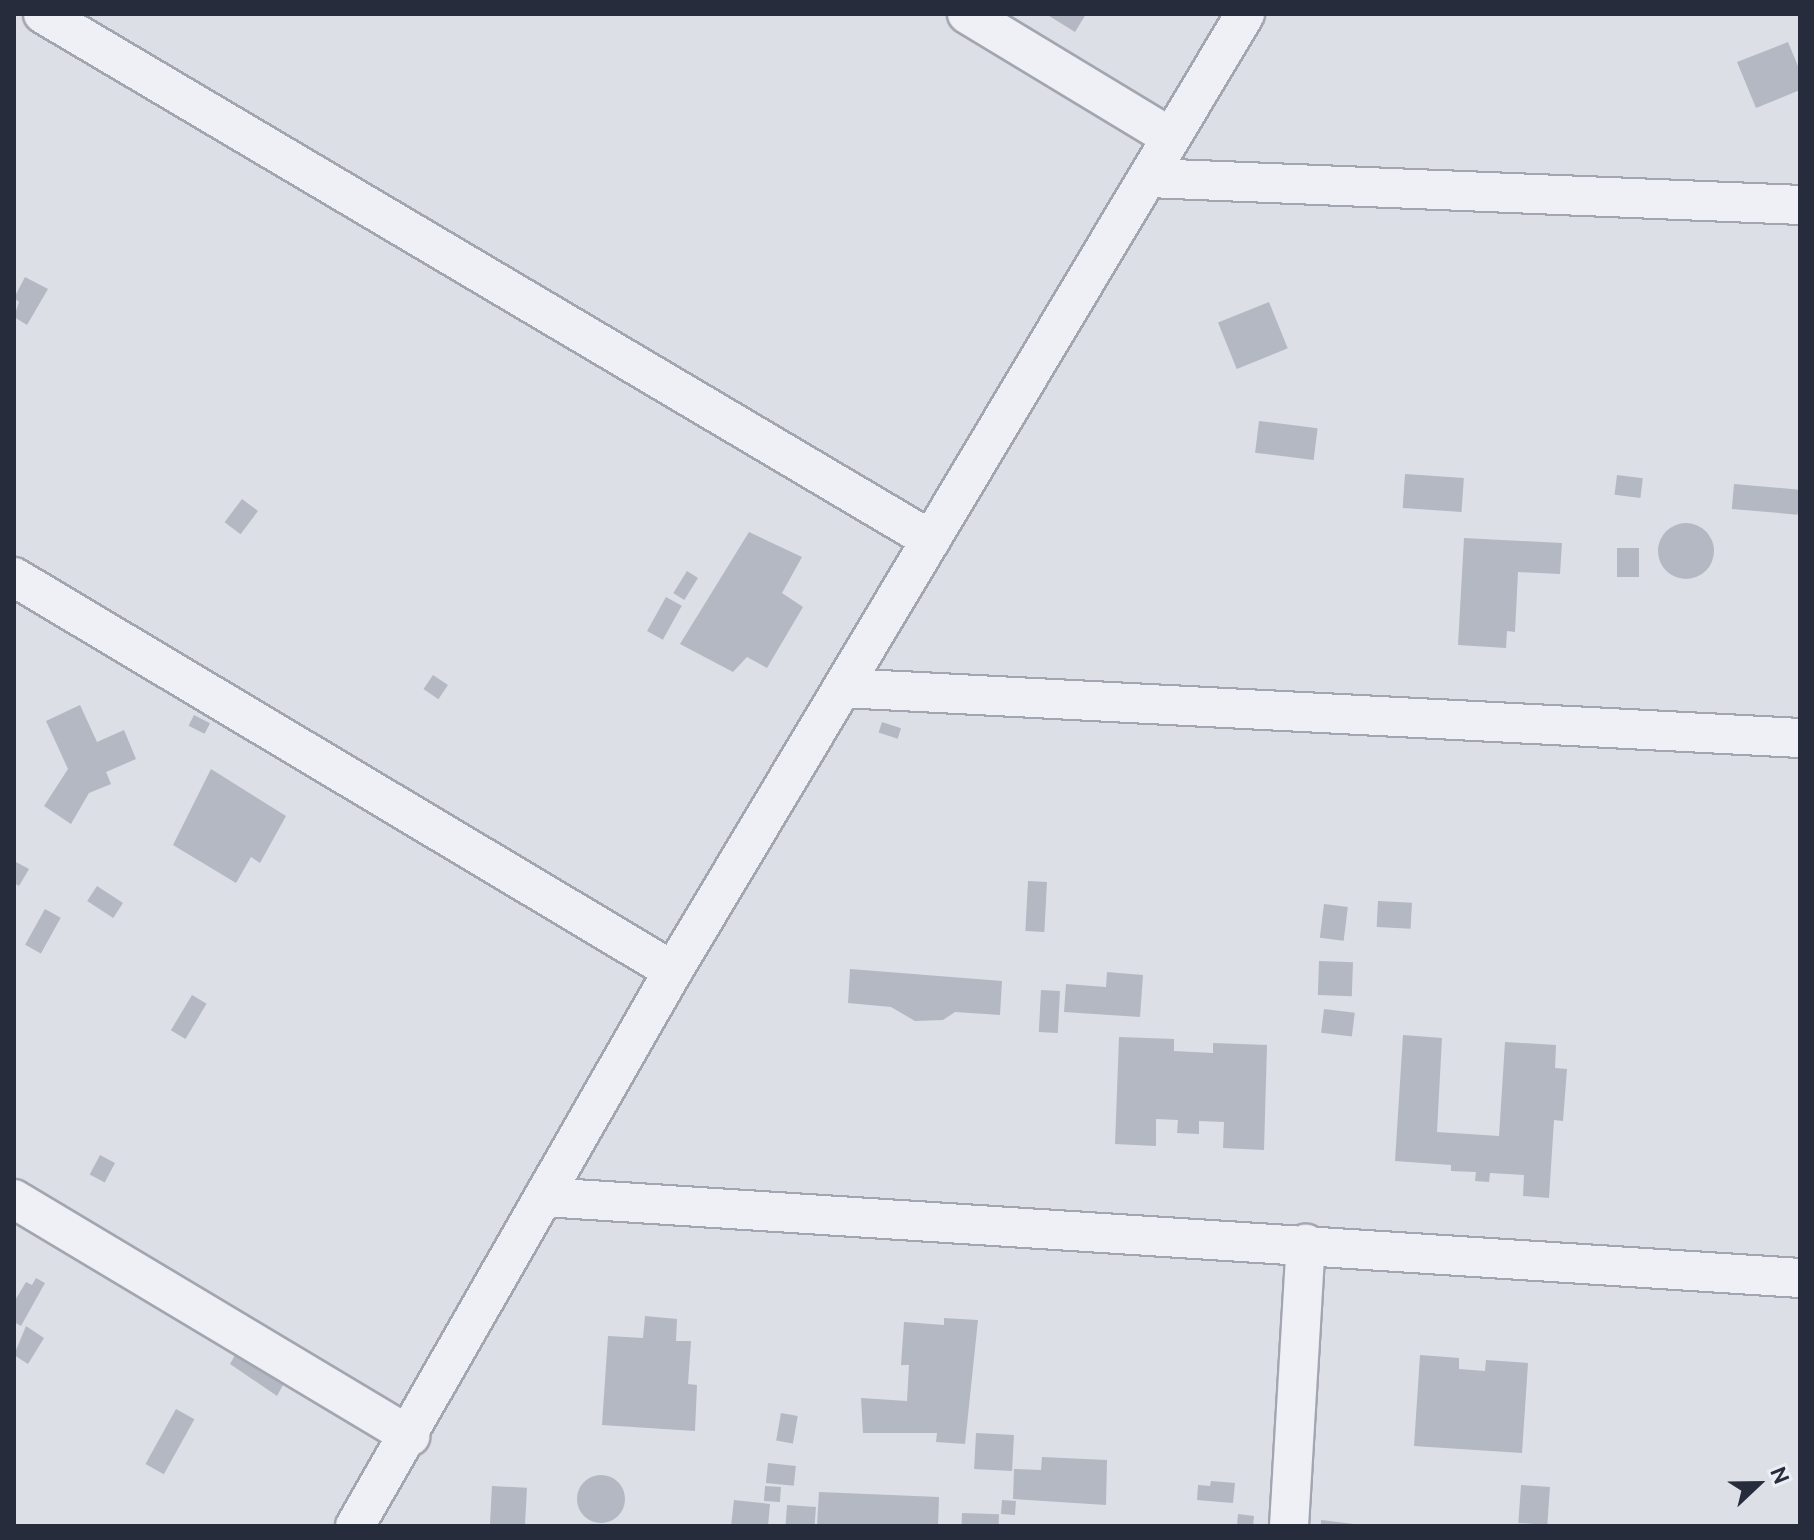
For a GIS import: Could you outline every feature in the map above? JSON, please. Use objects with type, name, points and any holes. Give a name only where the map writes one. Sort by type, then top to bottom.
[{"type":"street","points":[[43,14],[931,540]]},
{"type":"street","points":[[967,14],[1170,137]]},
{"type":"street","points":[[355,1526],[410,1436],[673,971],[1245,14]]},
{"type":"street","points":[[1149,178],[1800,205]]},
{"type":"street","points":[[14,577],[673,971]]},
{"type":"street","points":[[843,688],[1800,738]]},
{"type":"street","points":[[544,1197],[1800,1278]]},
{"type":"street","points":[[14,1199],[410,1436]]},
{"type":"street","points":[[1289,1526],[1306,1244]]},
{"type":"building","points":[[1046,14],[1086,14],[1075,32]]},
{"type":"building","points":[[1788,42],[1800,71],[1800,90],[1756,108],[1737,62]]},
{"type":"building","points":[[25,277],[48,289],[27,325],[14,317],[19,302],[14,298]]},
{"type":"building","points":[[1269,302],[1288,348],[1237,369],[1218,323]]},
{"type":"building","points":[[1259,421],[1318,428],[1314,460],[1255,453]]},
{"type":"building","points":[[1405,474],[1464,478],[1461,512],[1403,508]]},
{"type":"building","points":[[1617,475],[1643,478],[1640,498],[1615,495]]},
{"type":"building","points":[[1734,484],[1800,490],[1798,515],[1732,509]]},
{"type":"building","points":[[242,499],[258,511],[241,534],[225,522]]},
{"type":"building","points":[[1686,523],[1705,532],[1714,551],[1705,570],[1686,579],[1667,570],[1658,551],[1667,532]]},
{"type":"building","points":[[749,532],[802,557],[782,593],[803,607],[767,668],[747,657],[733,672],[680,644]]},
{"type":"building","points":[[1464,538],[1562,543],[1560,574],[1518,572],[1515,632],[1507,631],[1506,648],[1458,645]]},
{"type":"building","points":[[1617,548],[1639,548],[1639,577],[1617,577]]},
{"type":"building","points":[[687,571],[698,578],[684,600],[673,593]]},
{"type":"building","points":[[666,597],[682,606],[663,640],[647,631]]},
{"type":"building","points":[[433,675],[448,685],[438,699],[423,689]]},
{"type":"building","points":[[80,705],[97,742],[124,730],[136,759],[106,772],[111,784],[89,793],[71,824],[44,806],[68,769],[46,721]]},
{"type":"building","points":[[194,715],[210,723],[205,734],[189,726]]},
{"type":"building","points":[[882,722],[901,728],[898,739],[879,732]]},
{"type":"building","points":[[211,769],[286,816],[260,863],[251,857],[236,883],[173,845]]},
{"type":"building","points":[[14,861],[29,869],[19,886],[14,883]]},
{"type":"building","points":[[1028,881],[1047,882],[1044,932],[1025,931]]},
{"type":"building","points":[[97,886],[123,903],[113,918],[87,901]]},
{"type":"building","points":[[1378,901],[1412,903],[1411,929],[1377,927]]},
{"type":"building","points":[[1324,904],[1348,907],[1344,941],[1320,938]]},
{"type":"building","points":[[45,909],[61,918],[41,954],[25,945]]},
{"type":"building","points":[[1319,961],[1353,962],[1352,996],[1318,995]]},
{"type":"building","points":[[850,969],[1002,981],[1000,1015],[955,1012],[943,1020],[915,1021],[891,1007],[848,1003]]},
{"type":"building","points":[[1107,972],[1143,975],[1140,1017],[1064,1012],[1066,984],[1106,987]]},
{"type":"building","points":[[1041,990],[1060,991],[1058,1033],[1039,1032]]},
{"type":"building","points":[[192,995],[207,1004],[185,1039],[171,1030]]},
{"type":"building","points":[[1324,1009],[1355,1013],[1352,1037],[1321,1033]]},
{"type":"building","points":[[1403,1035],[1442,1038],[1437,1132],[1499,1136],[1505,1042],[1556,1045],[1555,1068],[1567,1069],[1563,1121],[1554,1120],[1549,1198],[1523,1196],[1524,1175],[1490,1173],[1489,1182],[1475,1181],[1476,1172],[1451,1171],[1451,1165],[1395,1161]]},
{"type":"building","points":[[1119,1037],[1174,1039],[1174,1051],[1213,1053],[1213,1043],[1267,1045],[1264,1150],[1223,1148],[1224,1122],[1199,1121],[1199,1134],[1177,1133],[1178,1120],[1156,1119],[1156,1146],[1115,1144]]},
{"type":"building","points":[[100,1155],[115,1163],[105,1182],[90,1174]]},
{"type":"building","points":[[36,1278],[45,1283],[21,1326],[14,1322],[14,1302],[26,1282],[32,1285]]},
{"type":"building","points":[[645,1316],[677,1319],[676,1341],[691,1341],[688,1384],[697,1385],[695,1431],[602,1425],[608,1336],[643,1338]]},
{"type":"building","points":[[944,1318],[978,1320],[965,1444],[936,1442],[937,1433],[863,1433],[861,1398],[907,1401],[909,1365],[901,1365],[904,1322],[944,1325]]},
{"type":"building","points":[[26,1326],[44,1338],[28,1364],[14,1355]]},
{"type":"building","points":[[235,1355],[284,1383],[277,1396],[230,1364]]},
{"type":"building","points":[[1420,1355],[1459,1358],[1459,1369],[1485,1371],[1486,1360],[1528,1363],[1522,1453],[1414,1446]]},
{"type":"building","points":[[176,1409],[194,1419],[164,1474],[145,1464]]},
{"type":"building","points":[[781,1413],[798,1416],[793,1444],[776,1441]]},
{"type":"building","points":[[976,1433],[1014,1435],[1012,1471],[974,1469]]},
{"type":"building","points":[[1042,1457],[1107,1460],[1106,1505],[1013,1499],[1014,1469],[1041,1470]]},
{"type":"building","points":[[768,1463],[796,1466],[794,1486],[766,1483]]},
{"type":"building","points":[[601,1475],[610,1476],[618,1482],[624,1490],[624,1508],[618,1516],[610,1522],[601,1523],[592,1522],[584,1516],[578,1508],[577,1499],[578,1490],[584,1482],[592,1476]]},
{"type":"building","points":[[1211,1481],[1235,1483],[1233,1503],[1197,1500],[1198,1485],[1210,1486]]},
{"type":"building","points":[[1521,1485],[1550,1487],[1547,1525],[1518,1523]]},
{"type":"building","points":[[492,1486],[527,1488],[525,1526],[490,1524]]},
{"type":"building","points":[[765,1486],[781,1487],[780,1502],[764,1501]]},
{"type":"building","points":[[819,1492],[939,1497],[938,1526],[817,1526]]},
{"type":"building","points":[[734,1500],[770,1504],[768,1526],[731,1526]]},
{"type":"building","points":[[1002,1500],[1016,1501],[1015,1515],[1001,1514]]},
{"type":"building","points":[[787,1505],[816,1507],[815,1526],[786,1526]]},
{"type":"building","points":[[962,1513],[999,1514],[999,1526],[962,1526]]},
{"type":"building","points":[[1238,1514],[1254,1516],[1253,1526],[1237,1526]]},
{"type":"building","points":[[1321,1520],[1354,1524],[1354,1526],[1321,1526]]}]
